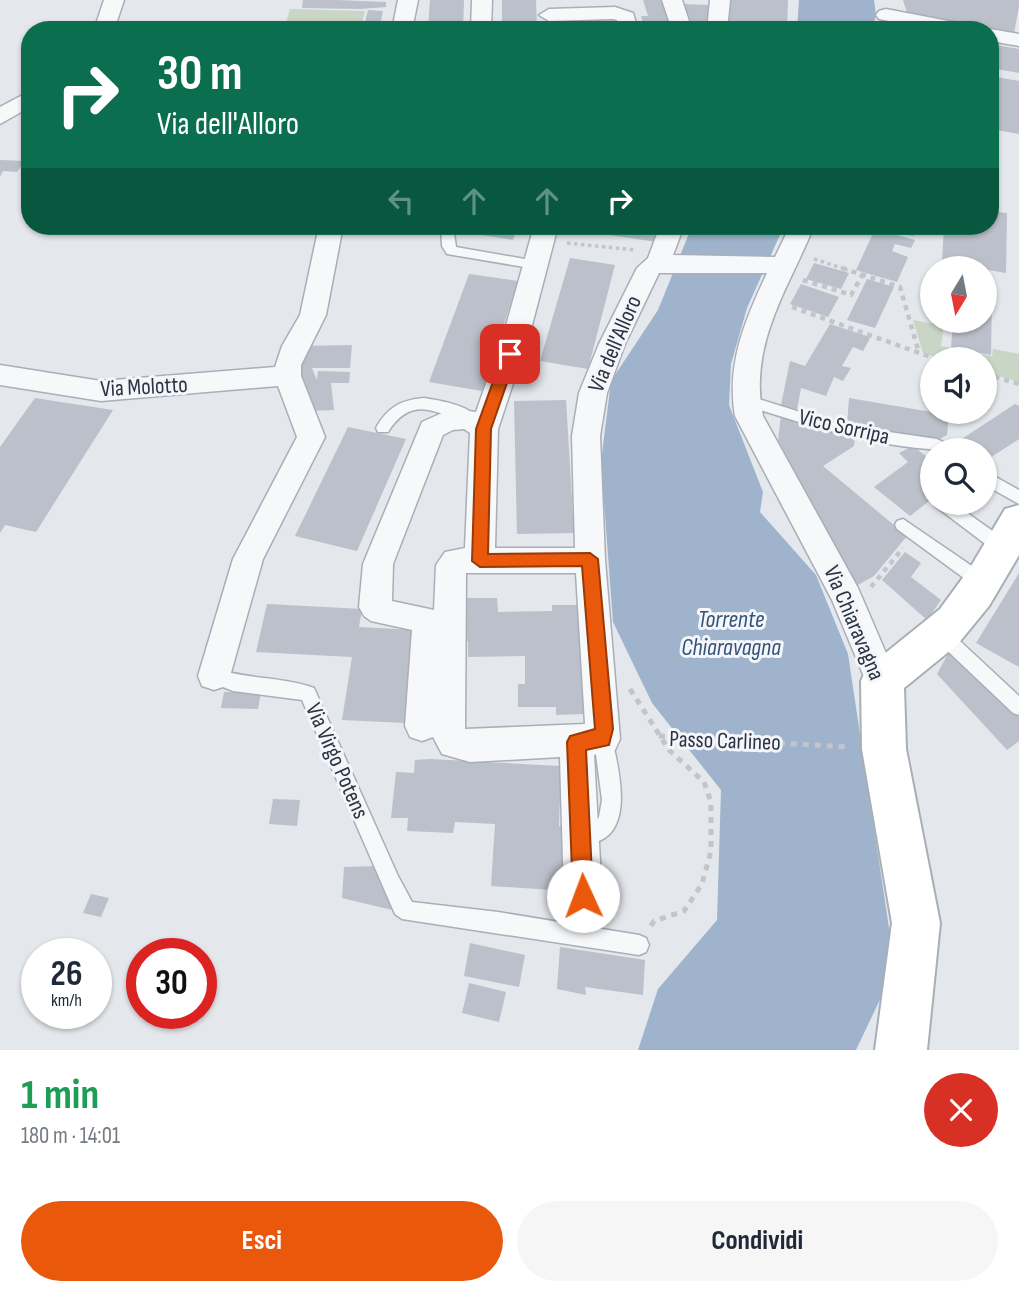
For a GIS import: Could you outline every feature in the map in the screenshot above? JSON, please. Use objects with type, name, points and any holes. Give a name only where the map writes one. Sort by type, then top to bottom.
[{"type":"street","points":[[107,21],[114,0]]},
{"type":"street","points":[[404,21],[408,0]]},
{"type":"street","points":[[481,21],[482,0]]},
{"type":"street","points":[[672,0],[679,21]]},
{"type":"street","points":[[718,21],[720,0]]},
{"type":"street","points":[[549,15],[615,13],[626,17],[627,21]]},
{"type":"street","points":[[886,15],[917,21]]},
{"type":"street","points":[[999,37],[1019,40]]},
{"type":"street","points":[[0,117],[21,102]]},
{"type":"street","points":[[288,376],[295,346],[313,315],[329,235]]},
{"type":"street","name":"Via dell'Alloro","points":[[583,896],[589,741],[590,559],[586,436],[589,409],[612,344],[649,268],[664,262],[670,235]]},
{"type":"street","name":"Via Chiaravagna","points":[[798,235],[782,264],[770,299],[750,342],[744,363],[743,400],[748,416],[854,614],[882,681],[884,749],[916,923],[912,1046]]},
{"type":"street","points":[[480,561],[480,425],[518,329],[541,244]]},
{"type":"street","points":[[664,262],[782,264]]},
{"type":"street","name":"Via Molotto","points":[[0,375],[101,391],[288,376]]},
{"type":"street","name":"Via Virgo Potens","points":[[214,676],[248,559],[311,437],[288,376]]},
{"type":"street","points":[[422,726],[428,622],[421,617],[387,616],[375,607],[377,564],[432,429],[453,419],[480,425]]},
{"type":"street","points":[[882,681],[902,662],[941,634],[971,601],[1011,534]]},
{"type":"street","points":[[589,741],[470,746],[454,743],[448,732],[451,565],[456,561],[590,559]]},
{"type":"lane","points":[[447,235],[448,246],[452,251],[541,244]]},
{"type":"lane","name":"Vico Sorripa","points":[[743,400],[841,430],[920,442]]},
{"type":"lane","points":[[383,428],[392,413],[411,404],[454,409],[480,425]]},
{"type":"lane","points":[[997,484],[1019,498]]},
{"type":"lane","points":[[969,515],[1011,534]]},
{"type":"lane","points":[[909,529],[982,582]]},
{"type":"lane","points":[[941,634],[1019,707]]},
{"type":"lane","name":"Via Virgo Potens","points":[[214,676],[226,681],[290,687],[308,694],[402,907],[409,912],[498,922],[639,945]]},
{"type":"lane","points":[[589,741],[611,796],[607,819],[599,832]]},
{"type":"path","points":[[541,244],[642,251],[664,262]]},
{"type":"path","points":[[782,264],[851,295],[863,274]]},
{"type":"path","points":[[782,264],[863,274],[900,287],[919,353]]},
{"type":"path","points":[[770,299],[919,353]]},
{"type":"path","points":[[997,378],[1019,384]]},
{"type":"path","points":[[854,614],[909,529]]},
{"type":"path","name":"Passo Carlineo","points":[[639,945],[647,942],[654,921],[675,917],[688,907],[706,879],[709,862],[711,811],[708,790],[691,765],[665,747],[659,736],[884,749]]},
{"type":"green space","points":[[290,9],[365,11],[362,21],[287,21]]},
{"type":"green space","points":[[913,320],[920,321],[920,333],[943,333],[941,346],[946,347],[921,347]]},
{"type":"green space","points":[[997,350],[1019,354],[1019,382],[997,376]]},
{"type":"water","points":[[799,0],[874,0],[874,21],[798,21]]},
{"type":"water","name":"Torrente Chiaravagna","points":[[688,235],[780,235],[747,308],[731,364],[729,405],[763,492],[760,512],[816,575],[848,654],[895,968],[856,1050],[638,1050],[658,989],[717,920],[721,790],[652,703],[613,622],[601,462],[611,381],[658,310]]},
{"type":"building","points":[[303,0],[386,2],[386,7],[302,8]]},
{"type":"building","points":[[430,0],[464,0],[463,21],[429,21]]},
{"type":"building","points":[[502,0],[536,0],[537,21],[502,21]]},
{"type":"building","points":[[643,0],[663,0],[674,21],[642,21],[641,16],[648,16]]},
{"type":"building","points":[[726,0],[788,0],[787,21],[723,21]]},
{"type":"building","points":[[903,0],[1019,0],[1014,33],[999,30],[999,21],[950,21],[907,13]]},
{"type":"building","points":[[684,4],[710,5],[707,21],[691,21]]},
{"type":"building","points":[[368,10],[383,11],[381,21],[365,21]]},
{"type":"building","points":[[999,46],[1019,49],[1019,73],[999,70]]},
{"type":"building","points":[[999,78],[1019,81],[1019,134],[999,131]]},
{"type":"building","points":[[0,160],[21,161],[17,172],[3,171],[0,177]]},
{"type":"building","points":[[999,212],[1007,213],[1006,273],[998,272],[998,256],[942,256],[944,235],[999,235]]},
{"type":"building","points":[[482,235],[515,235],[513,240]]},
{"type":"building","points":[[609,235],[659,235],[657,242]]},
{"type":"building","points":[[872,235],[897,235],[915,240],[911,248],[895,244],[892,251],[908,257],[897,282],[856,270]]},
{"type":"building","points":[[570,258],[615,265],[588,369],[540,361]]},
{"type":"building","points":[[814,263],[849,273],[841,289],[806,279]]},
{"type":"building","points":[[469,274],[518,281],[482,391],[429,382]]},
{"type":"building","points":[[867,279],[894,287],[875,328],[847,320]]},
{"type":"building","points":[[801,284],[839,297],[828,317],[790,304]]},
{"type":"building","points":[[830,324],[870,337],[869,340],[863,351],[853,347],[842,366],[851,368],[843,381],[834,377],[826,396],[801,388],[796,415],[780,410],[790,361],[805,366]]},
{"type":"building","points":[[952,333],[991,333],[991,347],[951,347]]},
{"type":"building","points":[[352,345],[350,368],[312,368],[317,380],[318,371],[350,372],[349,383],[331,383],[334,410],[310,411],[293,371],[298,346]]},
{"type":"building","points":[[35,398],[113,410],[36,532],[5,525],[0,533],[0,447]]},
{"type":"building","points":[[849,398],[920,410],[920,424],[948,424],[947,435],[920,439],[847,426]]},
{"type":"building","points":[[566,400],[574,533],[517,534],[514,401]]},
{"type":"building","points":[[1015,404],[1019,406],[1019,439],[997,453],[997,438],[963,438],[985,424],[997,424],[997,416]]},
{"type":"building","points":[[781,415],[855,437],[854,446],[823,466],[907,536],[874,576],[856,586],[778,440]]},
{"type":"building","points":[[348,427],[406,439],[357,551],[295,536]]},
{"type":"building","points":[[913,446],[920,452],[920,508],[910,516],[874,487],[908,462],[899,453]]},
{"type":"building","points":[[905,552],[921,563],[911,577],[941,600],[927,620],[882,580]]},
{"type":"building","points":[[1019,573],[1019,667],[976,643]]},
{"type":"building","points":[[463,598],[497,598],[498,612],[552,611],[552,605],[578,605],[584,714],[556,715],[556,707],[518,707],[518,684],[525,684],[525,656],[468,657],[468,641],[463,641]]},
{"type":"building","points":[[267,604],[362,609],[359,627],[417,630],[406,723],[342,720],[352,657],[256,652]]},
{"type":"building","points":[[949,652],[1019,715],[1019,741],[1007,750],[937,674]]},
{"type":"building","points":[[224,692],[261,693],[258,709],[221,708]]},
{"type":"building","points":[[415,760],[561,766],[559,826],[569,826],[568,891],[491,886],[495,824],[455,822],[453,833],[407,831],[408,818],[391,818],[396,772],[414,773]]},
{"type":"building","points":[[273,799],[300,800],[297,826],[269,824]]},
{"type":"building","points":[[377,866],[392,910],[342,898],[344,867]]},
{"type":"building","points":[[91,894],[109,898],[101,917],[83,913]]},
{"type":"building","points":[[470,943],[525,955],[519,987],[464,976]]},
{"type":"building","points":[[560,947],[645,960],[643,995],[585,987],[586,995],[557,989]]},
{"type":"building","points":[[469,983],[506,992],[499,1022],[462,1013]]},
{"type":"route","points":[[510,354],[484,429],[486,439],[480,482],[480,561],[590,559],[604,729],[603,739],[576,742],[583,896]]}]
